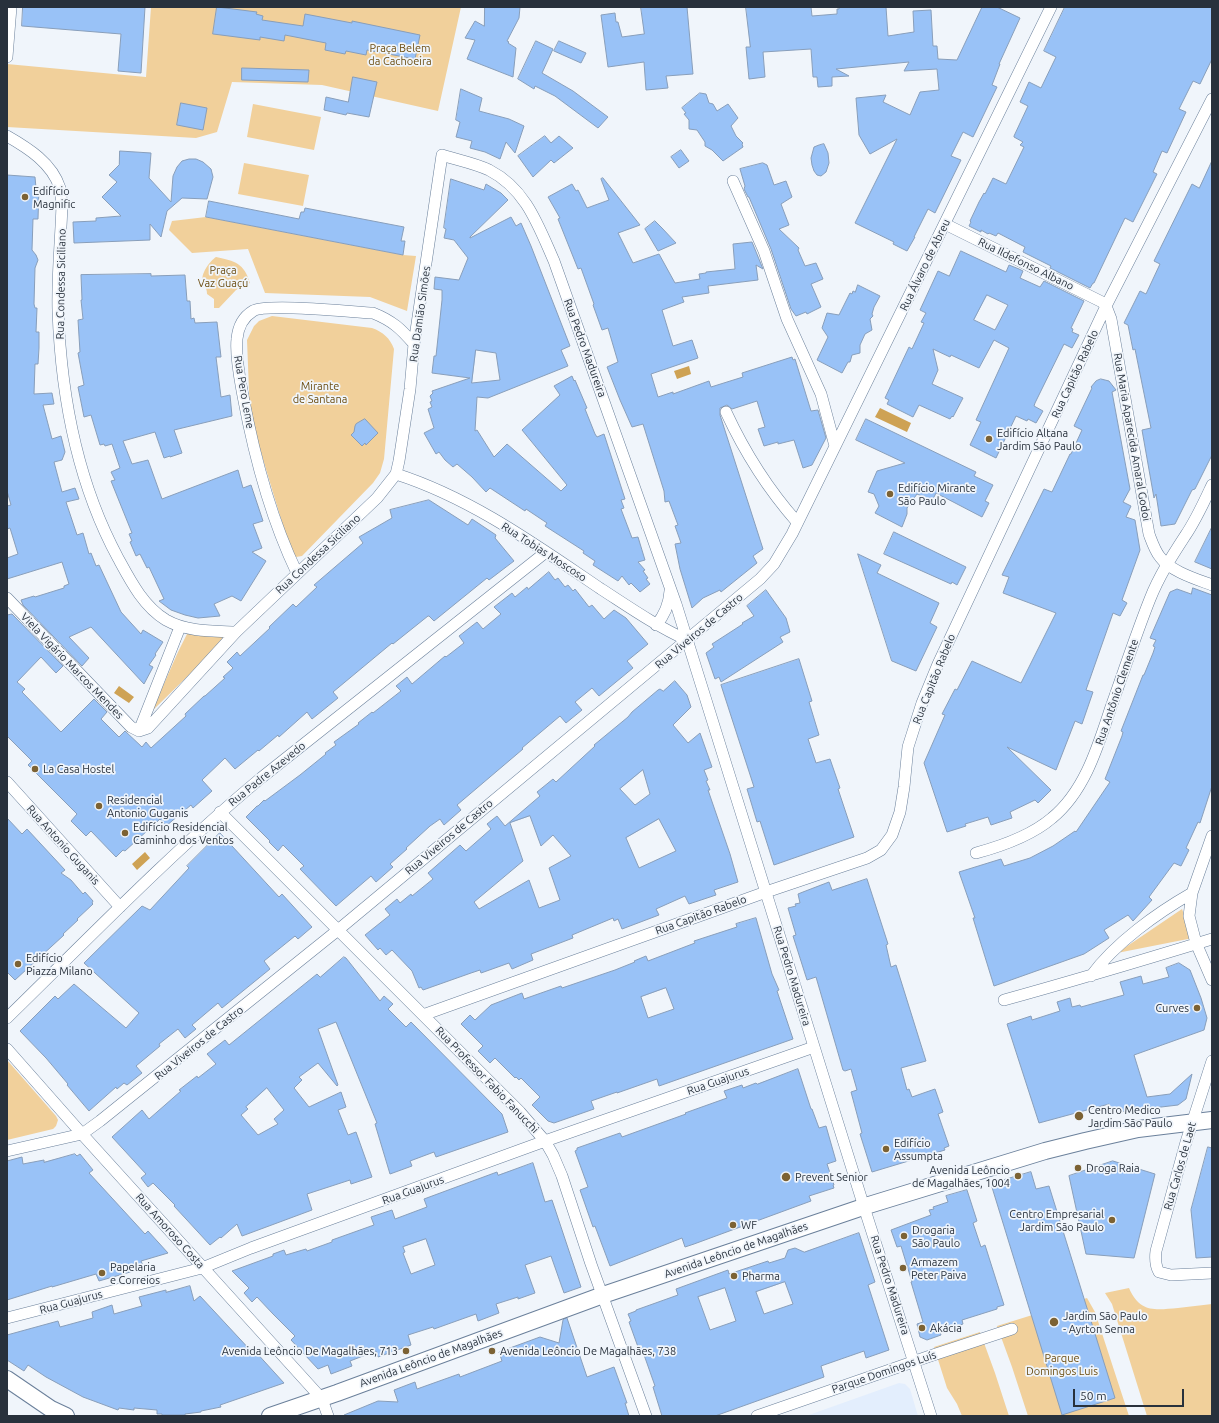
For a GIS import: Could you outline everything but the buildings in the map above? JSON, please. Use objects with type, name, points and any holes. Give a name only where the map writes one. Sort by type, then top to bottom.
[{"type":"main road","name":"Avenida Leôncio de Magalhães","points":[[270,1416],[322,1399],[603,1295],[864,1207],[1045,1151],[1138,1129],[1212,1120]]},
{"type":"main road","points":[[7,1379],[51,1409],[66,1416]]},
{"type":"street","points":[[7,57],[11,7]]},
{"type":"street","name":"Rua Álvaro de Abreu","points":[[797,522],[1051,7]]},
{"type":"street","name":"Rua Capitão Rabelo","points":[[423,1015],[766,892],[867,858],[881,850],[892,835],[900,812],[908,747],[922,703],[938,664],[1106,306],[1212,99]]},
{"type":"street","name":"Rua Condessa Siciliano","points":[[7,136],[30,149],[45,163],[54,175],[60,188],[62,204],[58,309],[61,362],[68,413],[79,460],[90,497],[111,544],[134,588],[152,610],[180,627],[196,630],[236,632]]},
{"type":"street","name":"Rua Damião Simões","points":[[396,474],[400,461],[410,389],[414,344],[442,155]]},
{"type":"street","name":"Rua Pedro Madureira","points":[[442,155],[488,169],[504,179],[520,194],[535,218],[554,261],[687,640],[864,1207],[915,1361],[931,1416]]},
{"type":"street","points":[[733,182],[764,251],[787,319],[821,394],[834,446]]},
{"type":"street","name":"Rua Ildefonso Albano","points":[[945,224],[1082,292],[1106,306]]},
{"type":"street","name":"Rua Maria Aparecida Amaral Godoi","points":[[1106,306],[1111,319],[1149,534],[1154,547],[1160,557],[1167,564]]},
{"type":"street","name":"Rua Pero Leme","points":[[297,573],[283,542],[261,472],[247,417],[239,373],[236,340],[239,328],[245,317],[254,310],[272,307],[374,313],[388,319],[414,344]]},
{"type":"street","points":[[726,412],[749,458],[781,504],[797,522]]},
{"type":"street","name":"Rua Condessa Siciliano","points":[[139,731],[148,728],[236,632],[377,498],[396,474]]},
{"type":"street","name":"Rua Tobias Moscoso","points":[[396,474],[431,486],[480,511],[546,552],[656,625],[687,640]]},
{"type":"street","name":"Rua Antônio Clemente","points":[[976,853],[1001,846],[1027,834],[1052,818],[1070,800],[1086,774],[1097,748],[1150,599],[1167,564],[1195,520],[1212,485]]},
{"type":"street","name":"Rua Viveiros de Castro","points":[[82,1134],[124,1103],[338,930],[760,579],[774,564],[797,522]]},
{"type":"street","name":"Rua Padre Azevedo","points":[[7,1018],[220,812],[546,552]]},
{"type":"street","points":[[1167,564],[1185,574],[1212,585]]},
{"type":"street","points":[[656,625],[663,618],[667,609],[670,591]]},
{"type":"street","name":"Viela Vigário Marcos Mendes","points":[[7,598],[131,727],[139,731]]},
{"type":"street","points":[[139,731],[180,627]]},
{"type":"street","name":"Rua Antonio Guganis","points":[[7,782],[120,908]]},
{"type":"street","name":"Rua Professor Fabio Fanucchi","points":[[220,812],[520,1112],[545,1141],[562,1176],[646,1416]]},
{"type":"street","points":[[1212,836],[1192,893],[1189,916],[1196,943],[1212,980]]},
{"type":"street","points":[[1091,976],[1117,948],[1153,917],[1192,893]]},
{"type":"street","points":[[1004,1000],[1091,976],[1125,964],[1212,938]]},
{"type":"street","name":"Rua Guajurus","points":[[7,1318],[202,1268],[251,1248],[545,1141],[814,1047]]},
{"type":"street","name":"Rua Amoroso Costa","points":[[7,1049],[202,1268],[322,1399],[328,1416]]},
{"type":"street","name":"Rua Carlos de Laet","points":[[1212,1061],[1156,1251],[1156,1266],[1159,1272],[1171,1275],[1212,1273]]},
{"type":"street","points":[[7,1151],[82,1134]]},
{"type":"street","name":"Parque Domingos Luís","points":[[757,1416],[1012,1329]]},
{"type":"shaded area","points":[[689,366],[691,374],[677,379],[674,371]]},
{"type":"shaded area","points":[[880,408],[911,423],[907,432],[875,417]]},
{"type":"shaded area","points":[[119,686],[134,697],[129,703],[114,693]]},
{"type":"shaded area","points":[[145,852],[150,858],[137,870],[132,864]]},
{"type":"shaded area","points":[[899,1383],[905,1384],[910,1389],[918,1416],[806,1416]]},
{"type":"green space","name":"Praça Belem da Cachoeira","points":[[151,7],[461,7],[438,111],[322,85],[232,82],[217,132],[196,138],[7,127],[7,64],[146,77]]},
{"type":"green space","points":[[253,104],[321,117],[314,150],[247,137]]},
{"type":"green space","points":[[244,163],[309,175],[303,206],[238,194]]},
{"type":"green space","points":[[206,217],[403,255],[416,256],[407,311],[370,297],[265,293],[248,249],[192,253],[169,230],[172,221]]},
{"type":"green space","name":"Praça Vaz Guaçú","points":[[216,257],[234,262],[242,267],[248,276],[250,283],[236,290],[219,308],[214,308],[214,299],[207,294],[207,290],[202,279],[206,268]]},
{"type":"green space","name":"Mirante de Santana","points":[[272,316],[372,328],[380,331],[386,336],[394,349],[384,459],[380,473],[373,483],[302,556],[296,557],[292,554],[287,539],[250,416],[247,340],[254,326],[259,321]]},
{"type":"green space","points":[[188,632],[226,635],[196,668],[152,711],[178,652]]},
{"type":"green space","points":[[1182,909],[1193,938],[1117,953]]},
{"type":"green space","points":[[7,1060],[56,1116],[58,1120],[53,1129],[7,1140]]},
{"type":"green space","name":"Parque Domingos Luis","points":[[1129,1288],[1138,1302],[1149,1308],[1170,1309],[1212,1304],[1212,1416],[1147,1416],[1112,1304],[1105,1293]]},
{"type":"green space","name":"Parque Domingos Luis","points":[[1087,1298],[1095,1312],[1129,1416],[1028,1416],[997,1326]]},
{"type":"green space","name":"Parque Domingos Luis","points":[[980,1332],[1009,1416],[962,1416],[957,1404],[947,1388],[934,1347]]},
{"type":"place","name":"Edifício Magnific","points":[[25,197]]},
{"type":"place","name":"Edifício Altana Jardim São Paulo","points":[[989,439]]},
{"type":"place","name":"Edifício Mirante São Paulo","points":[[890,494]]},
{"type":"place","name":"La Casa Hostel","points":[[35,769]]},
{"type":"place","name":"Residencial Antonio Guganis","points":[[99,806]]},
{"type":"place","name":"Edifício Residencial Caminho dos Ventos","points":[[125,833]]},
{"type":"place","name":"Edifício Piazza Milano","points":[[18,964]]},
{"type":"place","name":"Curves","points":[[1197,1008]]},
{"type":"place","name":"Centro Medico Jardim São Paulo","points":[[1079,1116]]},
{"type":"place","name":"Edifício Assumpta","points":[[886,1149]]},
{"type":"place","name":"Droga Raia","points":[[1078,1168]]},
{"type":"place","name":"Avenida Leôncio de Magalhães, 1004","points":[[1018,1176]]},
{"type":"place","name":"Prevent Senior","points":[[786,1177]]},
{"type":"place","name":"Centro Empresarial Jardim São Paulo","points":[[1112,1220]]},
{"type":"place","name":"WF","points":[[733,1225]]},
{"type":"place","name":"Drogaria São Paulo","points":[[904,1236]]},
{"type":"place","name":"Armazem Peter Paiva","points":[[903,1268]]},
{"type":"place","name":"Papelaria e Correios","points":[[102,1273]]},
{"type":"place","name":"Pharma","points":[[734,1276]]},
{"type":"place","name":"Jardim São Paulo - Ayrton Senna","points":[[1054,1322]]},
{"type":"place","name":"Akácia","points":[[922,1328]]},
{"type":"place","name":"Avenida Leôncio De Magalhães, 713","points":[[406,1351]]},
{"type":"place","name":"Avenida Leôncio De Magalhães, 738","points":[[492,1351]]}]
